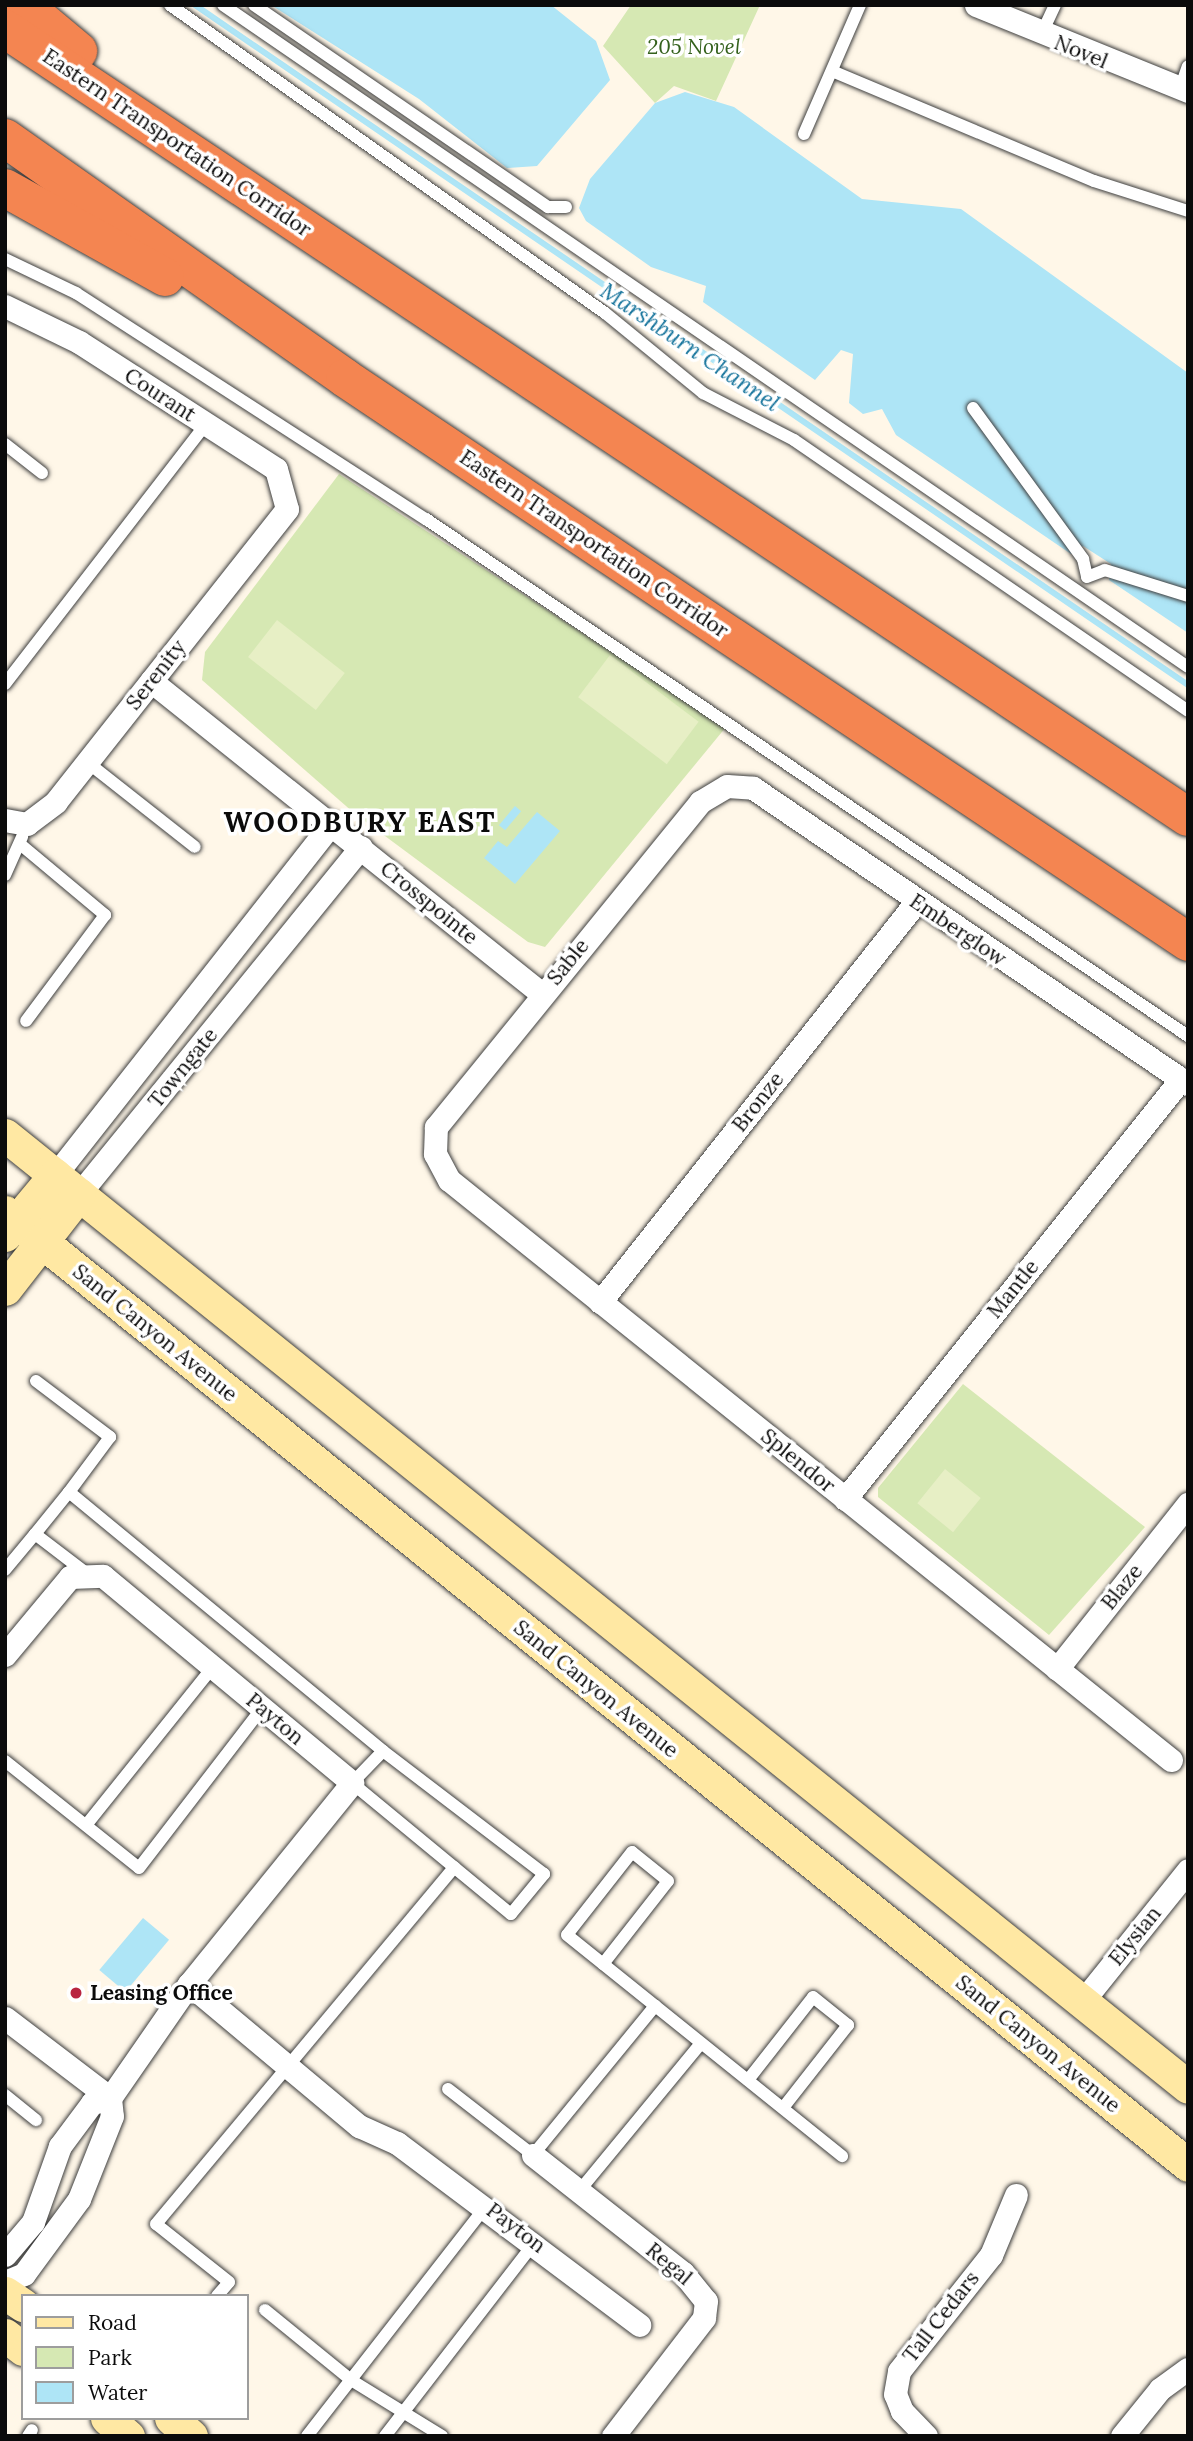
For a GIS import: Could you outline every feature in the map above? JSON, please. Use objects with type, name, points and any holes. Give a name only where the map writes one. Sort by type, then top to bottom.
[{"type":"highway","points":[[23,5],[156,129]]},
{"type":"highway","name":"Eastern Transportation Corridor","points":[[5,29],[1188,817]]},
{"type":"highway","name":"Eastern Transportation Corridor","points":[[5,138],[345,378],[1188,942]]},
{"type":"highway","points":[[5,188],[345,378]]},
{"type":"main road","points":[[5,1135],[1188,2087]]},
{"type":"main road","name":"Towngate","points":[[5,1289],[17,1227],[67,1184]]},
{"type":"main road","name":"Sand Canyon Avenue","points":[[17,1227],[1188,2165]]},
{"type":"main road","points":[[5,2292],[21,2304]]},
{"type":"main road","points":[[5,2335],[21,2347]]},
{"type":"main road","points":[[109,2420],[128,2436]]},
{"type":"main road","points":[[173,2420],[191,2436]]},
{"type":"street","name":"Novel","points":[[976,5],[1041,36],[1184,90]]},
{"type":"street","name":"Courant","points":[[5,306],[79,342],[276,469],[287,509]]},
{"type":"street","name":"Serenity","points":[[16,828],[56,802],[287,509]]},
{"type":"street","name":"Crosspointe","points":[[151,681],[542,994]]},
{"type":"street","name":"Emberglow","points":[[727,786],[753,789],[1184,1082]]},
{"type":"street","name":"Sable","points":[[435,1154],[436,1128],[542,994],[700,802],[727,786]]},
{"type":"street","name":"Towngate","points":[[67,1184],[332,824]]},
{"type":"street","name":"Towngate","points":[[67,1184],[361,848]]},
{"type":"street","name":"Bronze","points":[[600,1302],[916,902]]},
{"type":"street","name":"Mantle","points":[[845,1499],[1184,1082]]},
{"type":"street","name":"Splendor","points":[[435,1154],[449,1180],[1171,1760]]},
{"type":"street","name":"Blaze","points":[[1057,1669],[1188,1504]]},
{"type":"street","points":[[5,1655],[69,1577],[86,1573]]},
{"type":"street","name":"Payton","points":[[86,1573],[103,1576],[352,1783]]},
{"type":"street","points":[[5,2255],[33,2222],[60,2146],[92,2103],[110,2098],[189,1984],[352,1783]]},
{"type":"street","name":"Elysian","points":[[1082,2002],[1188,1870]]},
{"type":"street","name":"Payton","points":[[189,1984],[359,2126],[397,2143],[486,2206],[639,2325]]},
{"type":"street","points":[[5,2018],[110,2098],[112,2116],[79,2199],[24,2274],[5,2282]]},
{"type":"street","name":"Regal","points":[[533,2155],[683,2273],[706,2301],[704,2318],[613,2435]]},
{"type":"street","name":"Tall Cedars","points":[[926,2436],[902,2411],[895,2394],[899,2371],[991,2255],[1016,2195]]},
{"type":"street","points":[[1122,2436],[1160,2389],[1188,2369]]},
{"type":"lane","points":[[170,5],[606,313],[703,393],[794,440],[1188,711]]},
{"type":"lane","points":[[223,5],[1188,667]]},
{"type":"lane","points":[[254,5],[548,207],[566,207]]},
{"type":"lane","points":[[804,134],[860,5]]},
{"type":"lane","points":[[1041,36],[1055,5]]},
{"type":"lane","points":[[1184,90],[1188,66]]},
{"type":"lane","points":[[832,71],[1094,181],[1188,211]]},
{"type":"lane","points":[[5,259],[76,293],[426,519],[1188,1036]]},
{"type":"lane","points":[[973,408],[1083,559],[1087,577],[1105,570],[1188,596]]},
{"type":"lane","points":[[5,684],[206,424]]},
{"type":"lane","points":[[5,444],[42,473]]},
{"type":"lane","points":[[87,762],[195,847]]},
{"type":"lane","points":[[5,875],[16,828]]},
{"type":"lane","points":[[16,828],[105,915],[26,1021]]},
{"type":"lane","points":[[5,1570],[110,1437],[36,1381]]},
{"type":"lane","points":[[69,1492],[383,1751],[544,1874],[511,1914],[352,1783],[383,1751]]},
{"type":"lane","points":[[35,1534],[86,1573]]},
{"type":"lane","points":[[87,1824],[213,1667]]},
{"type":"lane","points":[[5,1760],[139,1868],[262,1708]]},
{"type":"lane","points":[[603,1964],[668,1881],[632,1852],[567,1935],[701,2043],[783,2108],[842,2156]]},
{"type":"lane","points":[[220,2294],[229,2282],[156,2224],[289,2068],[454,1867]]},
{"type":"lane","points":[[748,2080],[813,1997],[848,2025],[783,2108]]},
{"type":"lane","points":[[448,2089],[533,2155],[655,2006]]},
{"type":"lane","points":[[580,2190],[701,2043]]},
{"type":"lane","points":[[5,2095],[37,2120]]},
{"type":"lane","points":[[307,2436],[486,2206]]},
{"type":"lane","points":[[385,2436],[535,2242]]},
{"type":"lane","points":[[265,2310],[351,2379],[405,2410],[442,2436]]},
{"type":"green space","name":"205 Novel","points":[[631,5],[760,5],[716,101],[674,86],[655,103],[603,46]]},
{"type":"green space","points":[[339,474],[726,727],[545,947],[528,942],[354,813],[202,680],[205,652]]},
{"type":"green space","points":[[277,620],[345,673],[316,710],[248,657]]},
{"type":"green space","points":[[610,655],[699,722],[667,764],[578,697]]},
{"type":"green space","points":[[963,1384],[1145,1527],[1049,1635],[878,1497],[878,1488]]},
{"type":"green space","points":[[945,1469],[981,1498],[953,1532],[917,1503]]},
{"type":"water","points":[[271,5],[551,5],[596,41],[610,80],[537,166],[507,168],[419,99]]},
{"type":"water","points":[[685,92],[734,107],[862,199],[961,209],[1188,373],[1188,633],[1109,580],[1111,564],[1083,546],[1071,554],[896,435],[882,409],[863,414],[849,403],[853,354],[841,350],[815,380],[703,302],[706,286],[651,267],[586,221],[579,208],[590,179],[655,103]]},
{"type":"water","points":[[515,806],[521,811],[505,830],[499,825]]},
{"type":"water","points":[[537,812],[560,831],[515,884],[484,858],[498,841],[507,847]]},
{"type":"water","points":[[143,1918],[169,1940],[125,1992],[99,1970]]},
{"type":"waterway","name":"Marshburn Channel","points":[[195,5],[1188,685]]},
{"type":"place","name":"Leasing Office","points":[[76,1993]]},
{"type":"district","name":"WOODBURY EAST","points":[[360,822]]}]
